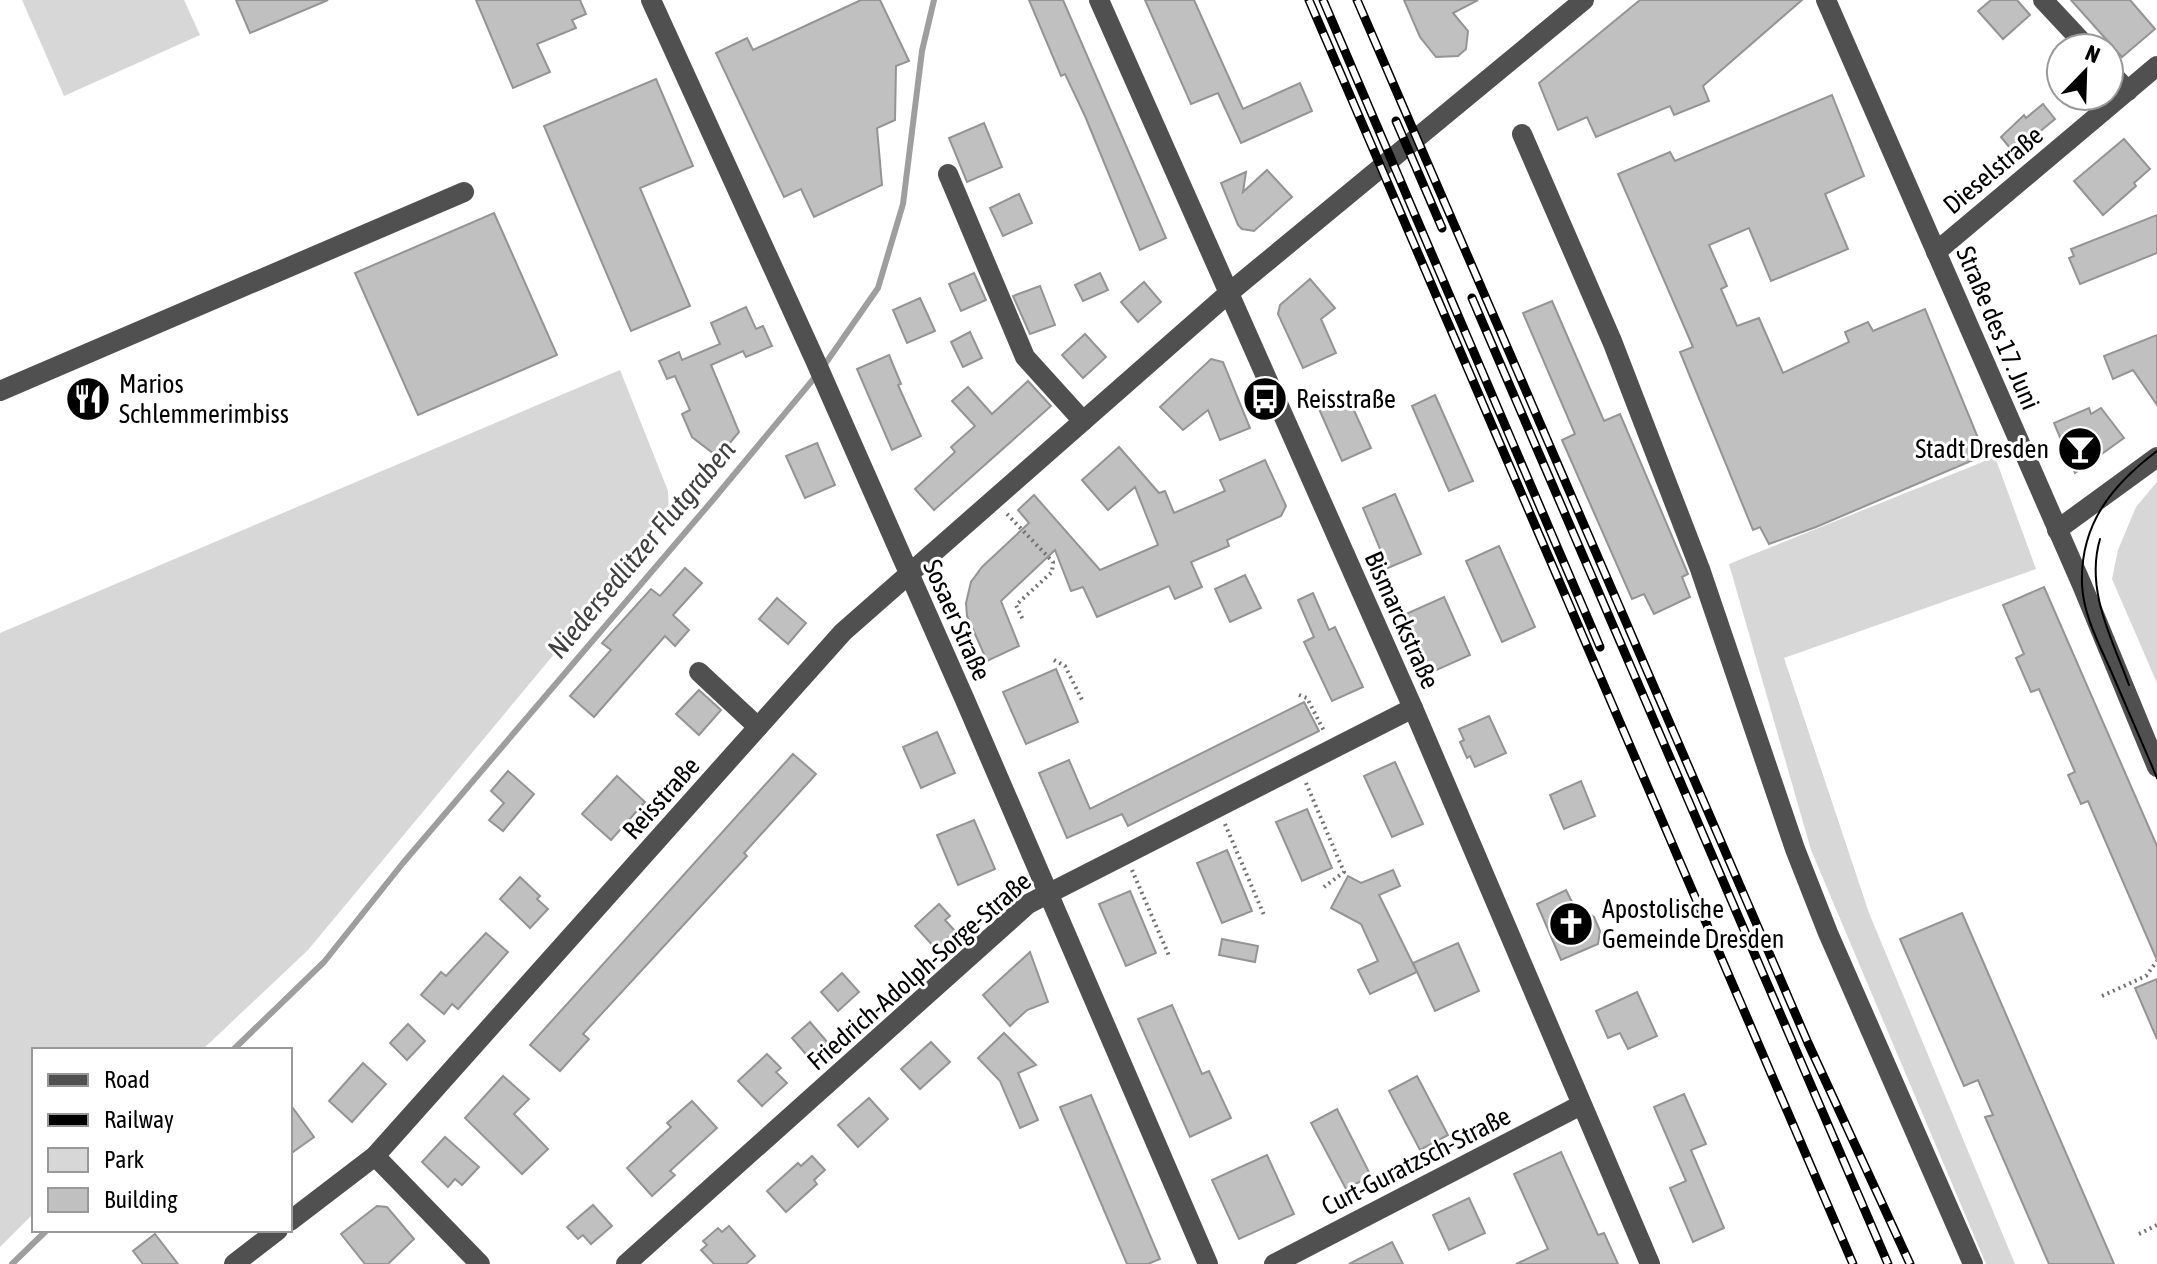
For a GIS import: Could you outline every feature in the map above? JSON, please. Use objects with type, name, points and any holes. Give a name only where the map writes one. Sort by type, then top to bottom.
[{"type":"street","name":"Sosaer Straße","points":[[651,0],[815,360],[1208,1264]]},
{"type":"street","name":"Bismarckstraße","points":[[1099,0],[1413,708],[1650,1264]]},
{"type":"street","name":"Reisstraße","points":[[292,1219],[375,1156],[843,632],[1230,292],[1584,0]]},
{"type":"street","name":"Straße des 17. Juni","points":[[1826,0],[2157,767]]},
{"type":"street","points":[[2043,0],[2073,32]]},
{"type":"street","name":"Dieselstraße","points":[[1936,252],[2128,91],[2155,76]]},
{"type":"street","points":[[2125,88],[2128,91]]},
{"type":"street","points":[[1522,134],[1612,341],[1695,555],[1817,905],[1973,1264]]},
{"type":"street","points":[[948,174],[1025,357],[1083,421]]},
{"type":"street","points":[[0,391],[464,192]]},
{"type":"street","points":[[2057,530],[2157,457]]},
{"type":"street","points":[[699,672],[758,727]]},
{"type":"street","name":"Friedrich-Adolph-Sorge-Straße","points":[[626,1264],[1028,904],[1413,708]]},
{"type":"street","name":"Curt-Guratzsch-Straße","points":[[1274,1264],[1581,1105]]},
{"type":"street","points":[[375,1156],[480,1264]]},
{"type":"street","points":[[234,1264],[275,1232]]},
{"type":"path","points":[[995,500],[1053,562],[1052,572],[1016,605],[1023,620]]},
{"type":"path","points":[[1054,660],[1065,666],[1082,700]]},
{"type":"path","points":[[1299,695],[1307,698],[1333,748]]},
{"type":"path","points":[[1299,766],[1344,872],[1324,887]]},
{"type":"path","points":[[1218,807],[1264,915]]},
{"type":"path","points":[[1125,853],[1170,958]]},
{"type":"path","points":[[2102,996],[2146,976],[2157,961]]},
{"type":"path","points":[[2139,1234],[2157,1225]]},
{"type":"green space","points":[[22,0],[184,0],[200,35],[64,96]]},
{"type":"green space","points":[[620,370],[668,491],[669,516],[308,950],[204,1048],[32,1048],[32,1215],[0,1247],[0,633]]},
{"type":"green space","points":[[1995,457],[2036,569],[1784,658],[1869,913],[2015,1264],[1986,1264],[1811,850],[1729,564]]},
{"type":"green space","points":[[2157,482],[2157,683],[2112,579],[2118,550],[2136,507]]},
{"type":"building","points":[[236,0],[328,0],[250,33]]},
{"type":"building","points":[[476,0],[580,0],[586,14],[572,20],[576,28],[537,44],[550,72],[513,88]]},
{"type":"building","points":[[861,0],[880,0],[909,61],[896,66],[895,120],[877,128],[882,185],[814,217],[801,189],[784,197],[716,53],[747,38],[753,50]]},
{"type":"building","points":[[1029,0],[1063,0],[1166,238],[1140,250],[1085,116],[1065,74],[1061,76]]},
{"type":"building","points":[[1145,0],[1194,0],[1243,109],[1300,83],[1312,111],[1241,143],[1218,93],[1191,104]]},
{"type":"building","points":[[1404,0],[1478,0],[1453,13],[1468,31],[1466,49],[1458,56],[1436,57],[1420,37]]},
{"type":"building","points":[[1640,0],[1802,0],[1703,86],[1709,101],[1674,115],[1670,106],[1596,137],[1587,117],[1558,130],[1539,83]]},
{"type":"building","points":[[1991,0],[2017,0],[2030,15],[2003,39],[1978,11]]},
{"type":"building","points":[[2071,0],[2130,0],[2155,29],[2125,54],[2125,32],[2100,32]]},
{"type":"building","points":[[656,79],[693,166],[640,188],[690,306],[631,331],[544,126]]},
{"type":"building","points":[[1832,95],[1864,176],[1825,194],[1848,249],[1771,281],[1749,228],[1709,245],[1727,286],[1721,289],[1737,326],[1759,318],[1783,373],[1849,342],[1845,332],[1868,322],[1873,331],[1925,309],[1985,455],[1769,544],[1760,527],[1753,530],[1680,352],[1693,347],[1618,174],[1670,152],[1675,161]]},
{"type":"building","points":[[2043,104],[2045,112],[2049,112],[2055,119],[2014,153],[2001,137],[2024,115],[2026,118]]},
{"type":"building","points":[[984,123],[1002,167],[967,182],[949,138]]},
{"type":"building","points":[[2124,139],[2150,169],[2103,215],[2074,181]]},
{"type":"building","points":[[1267,170],[1292,197],[1254,231],[1242,229],[1221,183],[1246,172],[1243,192]]},
{"type":"building","points":[[1019,194],[1032,223],[1003,236],[990,208]]},
{"type":"building","points":[[494,213],[557,355],[418,415],[355,273]]},
{"type":"building","points":[[2157,215],[2157,253],[2080,284],[2069,258],[2074,256],[2071,249]]},
{"type":"building","points":[[974,273],[986,300],[961,311],[949,284]]},
{"type":"building","points":[[1100,273],[1108,290],[1083,301],[1075,285]]},
{"type":"building","points":[[1310,279],[1335,308],[1321,319],[1336,353],[1303,368],[1278,314],[1280,305]]},
{"type":"building","points":[[1144,282],[1161,302],[1138,322],[1121,302]]},
{"type":"building","points":[[1040,286],[1055,325],[1030,334],[1013,296]]},
{"type":"building","points":[[920,298],[935,331],[907,343],[893,310]]},
{"type":"building","points":[[1552,301],[1604,421],[1620,414],[1688,574],[1682,577],[1690,597],[1654,614],[1644,594],[1632,599],[1562,440],[1575,434],[1523,313]]},
{"type":"building","points":[[746,307],[756,329],[763,326],[772,346],[746,357],[743,351],[711,365],[739,432],[718,457],[692,437],[682,414],[690,410],[675,376],[667,379],[659,361],[679,352],[682,360],[720,344],[711,323]]},
{"type":"building","points":[[970,332],[982,358],[963,367],[951,342]]},
{"type":"building","points":[[1085,334],[1106,357],[1083,378],[1062,355]]},
{"type":"building","points":[[2157,335],[2157,405],[2133,370],[2113,379],[2104,356]]},
{"type":"building","points":[[889,355],[901,384],[898,385],[921,436],[892,450],[857,369]]},
{"type":"building","points":[[1211,359],[1223,362],[1250,428],[1220,440],[1208,410],[1183,430],[1160,407]]},
{"type":"building","points":[[1028,381],[1051,406],[934,510],[915,489],[955,452],[951,447],[975,426],[952,401],[968,387],[992,414]]},
{"type":"building","points":[[1435,395],[1473,481],[1449,491],[1412,406]]},
{"type":"building","points":[[1348,397],[1371,448],[1342,461],[1319,409]]},
{"type":"building","points":[[2089,408],[2091,414],[2101,408],[2124,438],[2075,473],[2054,423]]},
{"type":"building","points":[[817,443],[835,485],[805,498],[786,456]]},
{"type":"building","points":[[1119,447],[1159,493],[1165,491],[1174,513],[1225,491],[1220,480],[1265,460],[1286,506],[1281,516],[1227,540],[1229,546],[1191,562],[1202,587],[1175,599],[1169,586],[1097,617],[1083,587],[1071,591],[1055,550],[1001,601],[1019,646],[987,661],[967,616],[966,603],[971,582],[982,567],[1029,523],[1018,510],[1034,495],[1100,570],[1158,545],[1135,487],[1108,510],[1082,480]]},
{"type":"building","points":[[1395,494],[1421,554],[1388,568],[1363,508]]},
{"type":"building","points":[[1499,546],[1535,627],[1502,642],[1466,561]]},
{"type":"building","points":[[685,568],[702,583],[673,615],[689,630],[675,646],[665,636],[594,717],[570,696],[611,650],[602,643],[651,589],[660,596]]},
{"type":"building","points":[[1245,575],[1261,608],[1230,622],[1215,589]]},
{"type":"building","points":[[2044,587],[2157,846],[2157,960],[2088,801],[2081,804],[2068,775],[2075,772],[2039,689],[2031,692],[2016,658],[2024,654],[2003,605]]},
{"type":"building","points":[[1313,593],[1329,630],[1335,627],[1363,687],[1332,701],[1304,642],[1314,637],[1298,600]]},
{"type":"building","points":[[1444,597],[1470,655],[1432,672],[1406,614]]},
{"type":"building","points":[[777,598],[806,623],[788,644],[759,619]]},
{"type":"building","points":[[1056,669],[1078,722],[1026,744],[1003,692]]},
{"type":"building","points":[[699,690],[721,710],[699,735],[676,714]]},
{"type":"building","points":[[1304,702],[1319,731],[1128,826],[1122,814],[1067,838],[1039,773],[1069,760],[1090,809]]},
{"type":"building","points":[[1489,716],[1506,753],[1475,767],[1460,742],[1464,740],[1459,729]]},
{"type":"building","points":[[937,732],[955,773],[921,788],[903,747]]},
{"type":"building","points":[[793,754],[816,774],[744,853],[747,856],[583,1034],[589,1039],[560,1071],[530,1045]]},
{"type":"building","points":[[1395,762],[1423,824],[1392,837],[1364,776]]},
{"type":"building","points":[[508,771],[534,794],[503,831],[489,820],[504,803],[491,791]]},
{"type":"building","points":[[617,776],[645,802],[611,840],[582,814]]},
{"type":"building","points":[[1581,781],[1595,816],[1564,829],[1550,795]]},
{"type":"building","points":[[1307,809],[1332,868],[1302,881],[1276,822]]},
{"type":"building","points":[[974,820],[995,869],[958,885],[937,835]]},
{"type":"building","points":[[1227,850],[1252,911],[1222,923],[1197,863]]},
{"type":"building","points":[[1393,870],[1400,886],[1379,895],[1417,972],[1370,994],[1358,970],[1378,961],[1361,924],[1331,908],[1348,876],[1361,883]]},
{"type":"building","points":[[520,877],[540,896],[537,899],[548,909],[530,928],[500,899]]},
{"type":"building","name":"Apostolische Gemeinde Dresden","points":[[1566,890],[1573,904],[1594,917],[1600,931],[1598,944],[1561,960],[1537,904]]},
{"type":"building","points":[[1130,891],[1156,953],[1126,966],[1099,904]]},
{"type":"building","points":[[939,904],[950,916],[945,920],[955,931],[936,949],[915,926]]},
{"type":"building","points":[[1962,913],[2114,1264],[2049,1264],[1985,1117],[1993,1115],[1978,1080],[1964,1086],[1900,939]]},
{"type":"building","points":[[486,933],[508,952],[458,1009],[452,1004],[444,1014],[421,995],[441,972],[446,976]]},
{"type":"building","points":[[1222,939],[1258,946],[1255,962],[1219,955]]},
{"type":"building","points":[[1458,943],[1479,991],[1435,1011],[1413,963]]},
{"type":"building","points":[[1030,952],[1048,1002],[1027,1010],[1010,1026],[983,995]]},
{"type":"building","points":[[842,973],[859,992],[838,1011],[821,992]]},
{"type":"building","points":[[2157,979],[2157,1039],[2135,988]]},
{"type":"building","points":[[1637,992],[1657,1036],[1628,1049],[1620,1033],[1608,1038],[1596,1011]]},
{"type":"building","points":[[1172,1005],[1202,1074],[1209,1071],[1231,1118],[1190,1137],[1138,1019]]},
{"type":"building","points":[[810,1022],[828,1043],[810,1059],[792,1038]]},
{"type":"building","points":[[408,1024],[425,1041],[407,1060],[390,1043]]},
{"type":"building","points":[[1004,1033],[1036,1065],[1018,1073],[1038,1120],[1020,1128],[1000,1081],[978,1058]]},
{"type":"building","points":[[931,1042],[950,1062],[920,1089],[901,1069]]},
{"type":"building","points":[[767,1054],[781,1068],[776,1072],[787,1083],[762,1106],[738,1081]]},
{"type":"building","points":[[363,1063],[386,1084],[352,1122],[329,1101]]},
{"type":"building","points":[[503,1076],[529,1099],[514,1114],[548,1149],[522,1174],[465,1118]]},
{"type":"building","points":[[1417,1076],[1448,1135],[1420,1150],[1389,1091]]},
{"type":"building","points":[[1684,1094],[1706,1144],[1691,1150],[1724,1228],[1693,1242],[1670,1188],[1686,1181],[1654,1107]]},
{"type":"building","points":[[1091,1095],[1160,1259],[1148,1264],[1127,1264],[1060,1107]]},
{"type":"building","points":[[869,1098],[888,1119],[858,1147],[838,1125]]},
{"type":"building","points":[[692,1101],[717,1128],[670,1171],[675,1175],[652,1196],[627,1168],[671,1127],[667,1123]]},
{"type":"building","points":[[292,1107],[314,1137],[292,1153]]},
{"type":"building","points":[[1337,1109],[1371,1176],[1346,1189],[1311,1123]]},
{"type":"building","points":[[445,1137],[479,1167],[462,1185],[455,1179],[448,1187],[422,1162]]},
{"type":"building","points":[[1561,1152],[1598,1235],[1604,1233],[1618,1264],[1516,1264],[1548,1249],[1514,1174]]},
{"type":"building","points":[[1267,1155],[1294,1214],[1239,1239],[1212,1180]]},
{"type":"building","points":[[812,1156],[825,1170],[814,1180],[817,1184],[786,1212],[767,1191],[798,1163],[801,1166]]},
{"type":"building","points":[[1469,1198],[1485,1233],[1449,1250],[1433,1215]]},
{"type":"building","points":[[593,1205],[612,1226],[591,1244],[583,1235],[578,1239],[567,1227]]},
{"type":"building","points":[[377,1206],[387,1207],[414,1239],[388,1264],[365,1264],[341,1234]]},
{"type":"building","points":[[729,1226],[755,1256],[746,1264],[714,1264],[701,1250],[707,1245],[703,1241],[718,1228],[722,1232]]},
{"type":"building","points":[[155,1234],[178,1264],[143,1264],[133,1251]]},
{"type":"building","points":[[1392,1242],[1403,1264],[1349,1264]]},
{"type":"waterway","name":"Niedersedlitzer Flutgraben","points":[[823,367],[878,288],[903,204],[922,51],[934,0]]},
{"type":"waterway","name":"Niedersedlitzer Flutgraben","points":[[235,1048],[324,962],[403,863],[816,376]]},
{"type":"waterway","name":"Niedersedlitzer Flutgraben","points":[[12,1264],[45,1232]]},
{"type":"tram line","points":[[2157,451],[2126,478],[2102,508],[2087,543],[2082,584],[2092,629],[2157,778]]},
{"type":"tram line","points":[[2100,539],[2096,558],[2098,595],[2108,632],[2129,685]]},
{"type":"railway","points":[[1309,0],[1853,1264]]},
{"type":"railway","points":[[1323,0],[1600,647]]},
{"type":"railway","points":[[1357,0],[1808,1043],[1910,1264]]},
{"type":"railway","points":[[1396,121],[1442,228]]},
{"type":"railway","points":[[1472,298],[1888,1264]]},
{"type":"place","name":"Marios Schlemmerimbiss","points":[[88,399]]},
{"type":"place","name":"Reisstraße","points":[[1265,399]]},
{"type":"place","name":"Stadt Dresden","points":[[2080,449]]},
{"type":"place","name":"Apostolische Gemeinde Dresden","points":[[1571,924]]}]
